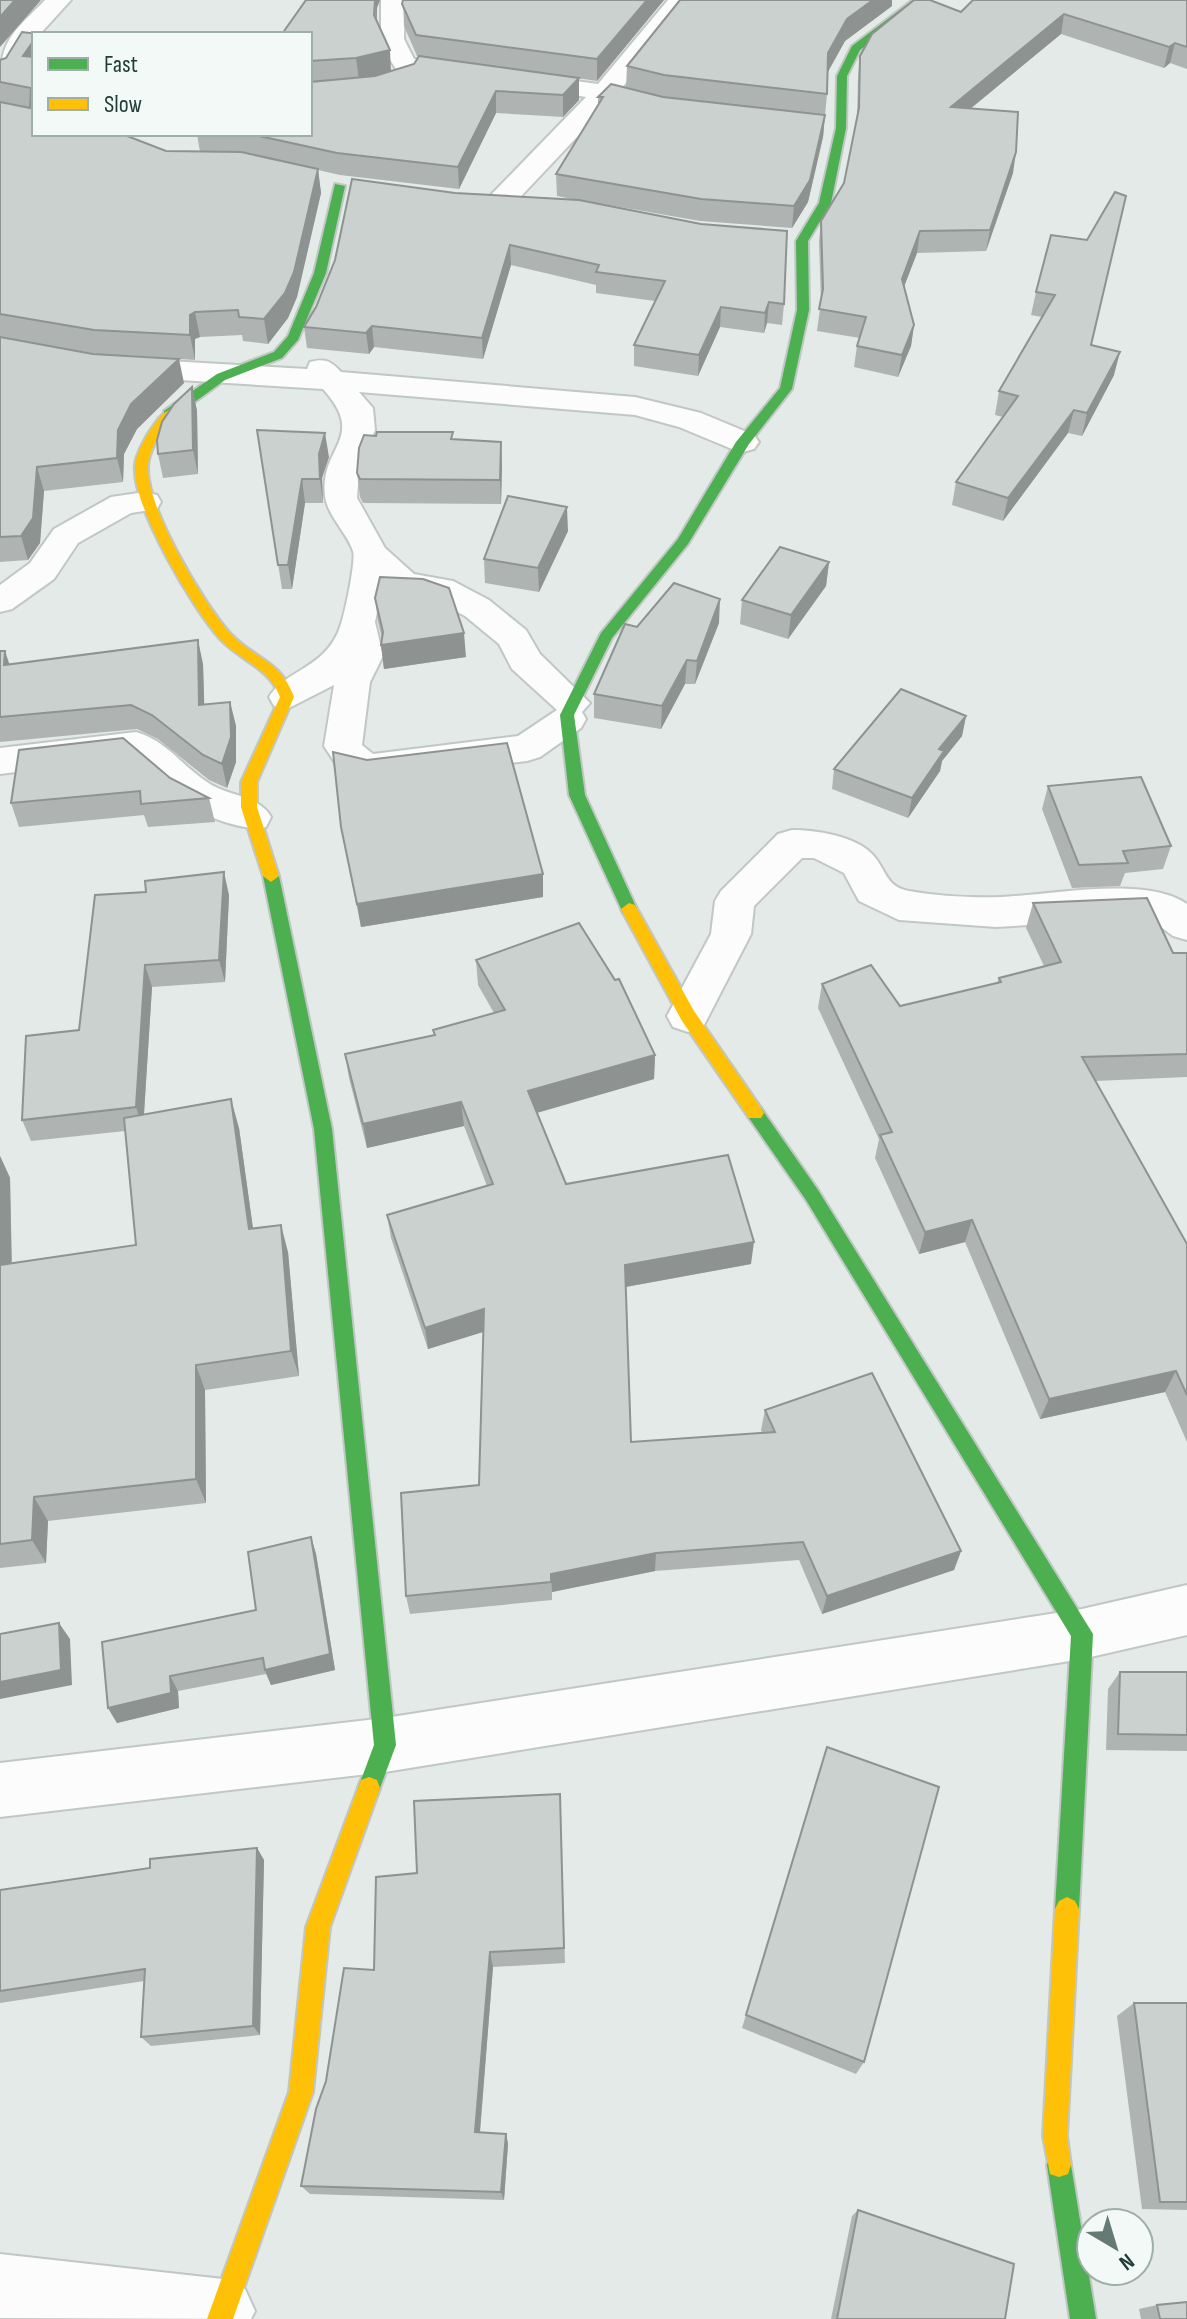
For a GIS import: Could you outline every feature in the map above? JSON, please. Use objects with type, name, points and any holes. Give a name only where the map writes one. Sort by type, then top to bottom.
[{"type":"street","points":[[0,75],[11,35],[59,0]]},
{"type":"street","points":[[393,0],[389,26],[399,58],[408,66],[451,69],[604,93],[692,111]]},
{"type":"street","points":[[539,206],[485,204],[604,93],[681,0]]},
{"type":"street","points":[[358,622],[365,656],[352,682],[343,746],[352,760],[370,767],[527,748],[570,711],[606,636],[683,541],[743,442],[786,389],[803,310],[802,241],[825,203],[841,128],[842,76],[856,48],[919,0]]},
{"type":"street","points":[[385,84],[406,78],[408,66]]},
{"type":"street","points":[[811,125],[841,128]]},
{"type":"street","points":[[311,181],[369,190]]},
{"type":"street","points":[[0,2286],[222,2315],[301,2092],[318,1927],[385,1745],[323,1129],[275,889],[252,817],[249,782],[287,697],[286,683],[272,667],[226,638],[145,502],[139,471],[158,429],[181,402],[227,373],[282,353],[294,335],[320,278],[330,243],[339,186]]},
{"type":"street","points":[[773,239],[802,241]]},
{"type":"street","points":[[294,335],[357,408],[359,430],[343,471],[341,498],[371,554],[404,583],[441,589],[477,608],[514,638],[525,661],[570,711],[577,795],[624,899],[688,1016],[812,1195],[1082,1634],[1055,2136],[1083,2319]]},
{"type":"street","points":[[0,348],[48,354],[99,366],[331,380],[635,406],[690,420],[743,442]]},
{"type":"street","points":[[0,601],[42,571],[66,536],[123,504],[145,502]]},
{"type":"street","points":[[287,697],[325,676],[344,656],[358,622],[371,554]]},
{"type":"street","points":[[0,761],[136,745],[158,758],[194,792],[252,817]]},
{"type":"street","points":[[688,1016],[731,934],[735,901],[792,844],[819,844],[858,863],[873,891],[899,905],[996,912],[1129,904],[1162,907],[1187,925]]},
{"type":"street","points":[[0,1790],[385,1745],[1082,1634],[1187,1610]]},
{"type":"building","points":[[0,0],[15,0],[0,17]]},
{"type":"building","points":[[306,0],[375,0],[374,15],[390,50],[356,58],[312,61],[312,32],[283,32]]},
{"type":"building","points":[[403,0],[647,0],[597,59],[416,35]]},
{"type":"building","points":[[680,0],[873,0],[847,19],[828,53],[827,94],[664,75],[627,66]]},
{"type":"building","points":[[914,0],[930,0],[961,12],[973,0],[1187,0],[1187,47],[1175,43],[1169,47],[1064,14],[951,107],[1018,112],[1016,152],[990,230],[920,231],[902,279],[914,325],[902,355],[857,346],[866,317],[819,309],[823,289],[821,221],[844,183],[859,108],[860,56],[872,34]]},
{"type":"building","points":[[22,32],[32,33],[32,43],[23,56],[32,57],[32,136],[127,136],[166,151],[241,152],[318,169],[294,272],[285,293],[264,319],[239,317],[238,310],[195,312],[190,315],[190,335],[94,330],[0,314],[0,102],[30,108],[31,88],[0,82],[0,60],[6,58]]},
{"type":"building","points":[[419,56],[579,78],[563,95],[496,91],[458,167],[337,153],[259,136],[312,136],[312,82],[375,76],[414,64]]},
{"type":"building","points":[[611,84],[663,97],[825,115],[810,180],[794,206],[701,199],[556,174],[603,97],[598,97]]},
{"type":"building","points":[[352,179],[455,193],[579,200],[701,224],[787,231],[784,304],[769,302],[765,313],[721,307],[699,355],[634,345],[665,281],[596,272],[599,265],[510,245],[482,338],[372,326],[366,333],[304,327],[316,307],[335,260]]},
{"type":"building","points":[[1115,192],[1126,196],[1091,345],[1120,352],[1087,413],[1074,410],[1008,498],[956,482],[1018,396],[999,391],[1055,295],[1036,292],[1051,235],[1087,240]]},
{"type":"building","points":[[0,337],[93,354],[179,359],[131,404],[118,430],[117,458],[37,467],[33,518],[21,536],[0,537]]},
{"type":"building","points":[[192,387],[193,450],[158,454],[157,440],[162,422],[174,404]]},
{"type":"building","points":[[257,430],[325,433],[319,454],[320,479],[302,479],[288,565],[278,565]]},
{"type":"building","points":[[377,432],[453,432],[451,439],[501,442],[500,480],[360,479],[357,473],[359,448],[364,435],[376,436]]},
{"type":"building","points":[[508,496],[567,507],[538,568],[484,559]]},
{"type":"building","points":[[780,547],[829,562],[791,615],[742,600]]},
{"type":"building","points":[[380,577],[423,579],[449,588],[464,633],[381,645],[383,632],[375,598]]},
{"type":"building","points":[[674,583],[720,599],[697,661],[687,660],[662,706],[594,694],[625,624],[637,627]]},
{"type":"building","points":[[198,640],[199,705],[230,702],[231,737],[222,764],[203,755],[152,715],[131,705],[0,717],[0,651],[5,651],[4,665]]},
{"type":"building","points":[[901,689],[966,716],[939,749],[944,751],[912,798],[834,769]]},
{"type":"building","points":[[123,738],[170,778],[209,798],[141,804],[140,791],[11,803],[19,750]]},
{"type":"building","points":[[507,743],[543,874],[357,904],[341,827],[333,752],[367,760]]},
{"type":"building","points":[[1141,777],[1171,846],[1123,851],[1128,863],[1079,865],[1048,786]]},
{"type":"building","points":[[224,872],[219,960],[145,965],[136,1107],[22,1120],[26,1036],[79,1030],[95,895],[146,892],[145,881]]},
{"type":"building","points":[[1147,898],[1173,953],[1187,953],[1187,1054],[1082,1057],[1187,1244],[1187,1395],[1176,1371],[1049,1399],[972,1220],[925,1232],[880,1135],[892,1132],[822,984],[871,965],[900,1006],[1001,982],[999,978],[1061,962],[1033,903]]},
{"type":"building","points":[[579,923],[615,980],[619,979],[655,1055],[528,1091],[566,1184],[728,1155],[754,1242],[625,1265],[631,1442],[775,1432],[765,1410],[872,1373],[961,1551],[827,1596],[803,1542],[656,1553],[551,1574],[551,1582],[406,1596],[401,1493],[479,1485],[484,1309],[425,1328],[387,1215],[493,1184],[461,1102],[363,1124],[345,1054],[435,1035],[433,1030],[505,1010],[476,960]]},
{"type":"building","points":[[231,1099],[249,1229],[281,1225],[291,1351],[196,1365],[196,1479],[34,1497],[32,1540],[0,1544],[0,1265],[136,1245],[124,1118]]},
{"type":"building","points":[[311,1537],[330,1654],[265,1670],[263,1658],[170,1676],[171,1693],[108,1708],[102,1642],[256,1610],[248,1552]]},
{"type":"building","points":[[59,1623],[61,1670],[0,1682],[0,1634]]},
{"type":"building","points":[[1120,1672],[1187,1672],[1187,1735],[1118,1734]]},
{"type":"building","points":[[827,1747],[939,1787],[864,2062],[746,2015]]},
{"type":"building","points":[[560,1794],[564,1948],[490,1952],[475,2132],[506,2134],[501,2192],[301,2186],[316,2109],[326,2081],[344,1968],[374,1970],[376,1877],[417,1873],[414,1801]]},
{"type":"building","points":[[257,1848],[253,2026],[141,2037],[145,1969],[0,1991],[0,1890],[150,1868],[150,1859]]},
{"type":"building","points":[[1134,2003],[1187,2003],[1187,2202],[1160,2202]]},
{"type":"building","points":[[858,2210],[1014,2264],[1005,2319],[837,2319]]},
{"type":"building","points":[[1187,2302],[1187,2319],[1160,2319],[1157,2305]]},
{"type":"traffic: fast","points":[[629,909],[577,795],[567,715],[606,636],[683,541],[743,442],[786,389],[803,310],[802,241],[825,203],[841,128],[842,76],[856,48],[919,0]]},
{"type":"traffic: fast","points":[[169,414],[221,377],[278,355],[294,337],[320,273],[339,186]]},
{"type":"traffic: fast","points":[[271,876],[323,1129],[385,1745],[369,1788]]},
{"type":"traffic: fast","points":[[755,1113],[812,1195],[1082,1634],[1067,1909]]},
{"type":"traffic: fast","points":[[1059,2165],[1083,2319]]},
{"type":"traffic: slow","points":[[169,414],[151,439],[141,467],[142,483],[159,528],[187,579],[224,635],[269,668],[283,685],[287,697],[249,782],[249,807],[271,876]]},
{"type":"traffic: slow","points":[[629,909],[688,1016],[755,1113]]},
{"type":"traffic: slow","points":[[220,2319],[301,2092],[318,1927],[369,1788]]},
{"type":"traffic: slow","points":[[1059,2165],[1055,2136],[1067,1909]]}]
